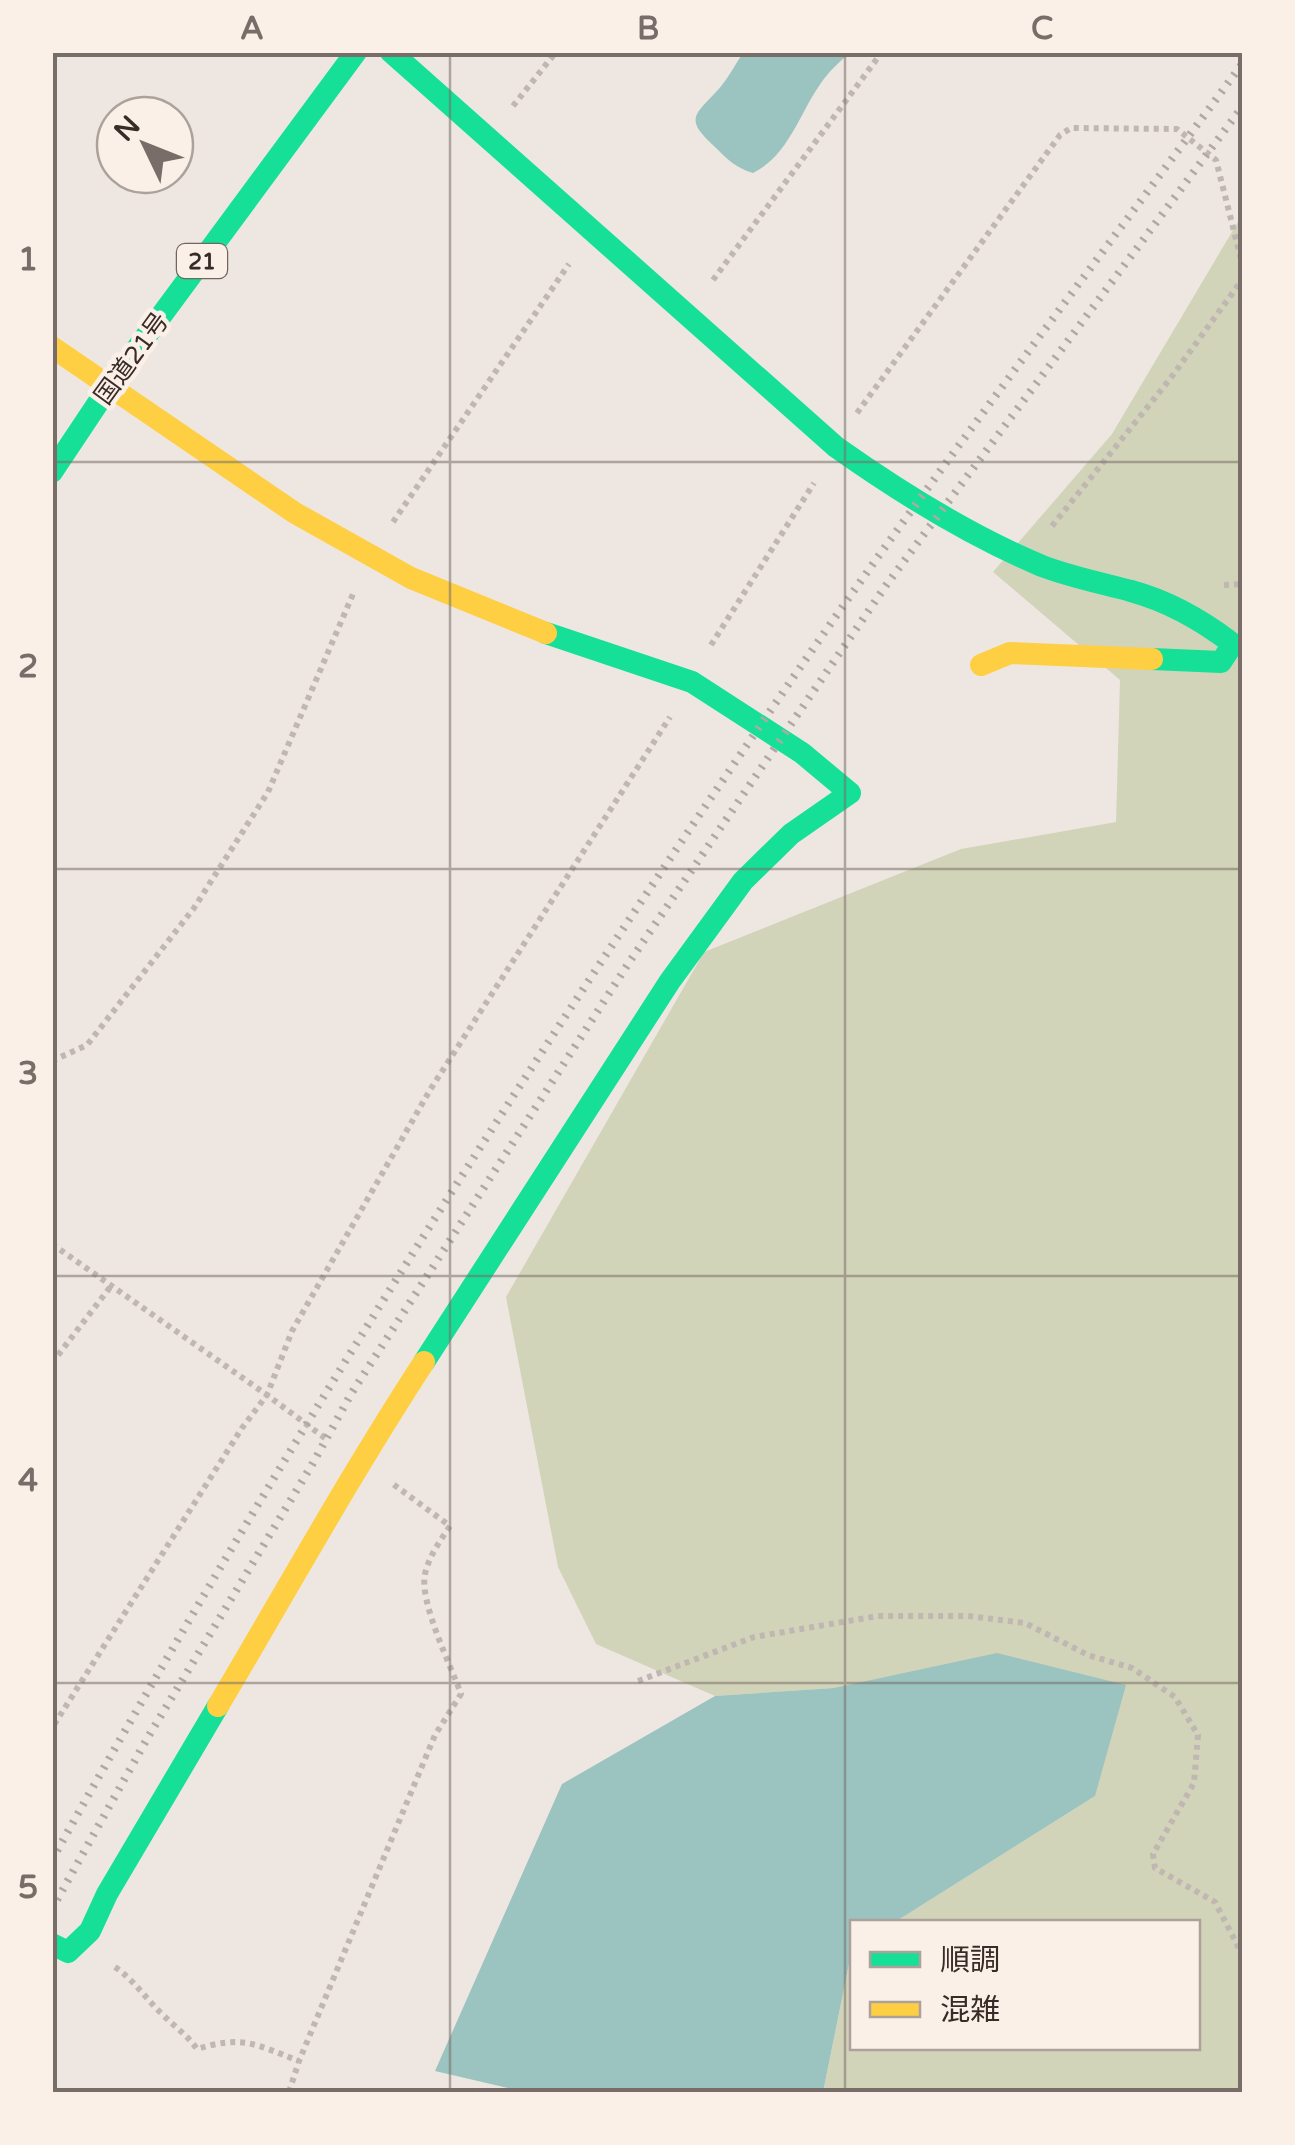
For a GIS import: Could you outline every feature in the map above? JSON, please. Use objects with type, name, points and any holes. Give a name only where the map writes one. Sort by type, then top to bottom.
[{"type":"main road","name":"国道21号","points":[[52,472],[110,384],[356,52]]},
{"type":"main road","points":[[391,52],[836,447],[961,530],[1068,576],[1148,596],[1222,634],[1233,644],[1221,662],[1010,653],[980,665]]},
{"type":"main road","points":[[52,347],[295,513],[411,578],[563,640],[692,682],[802,754],[850,793],[791,834],[743,881],[670,981],[360,1460],[338,1504],[107,1894],[90,1931],[60,1948]]},
{"type":"path","points":[[487,137],[556,52]]},
{"type":"path","points":[[688,314],[882,52]]},
{"type":"path","points":[[52,1061],[88,1046],[194,908],[268,792],[370,555],[593,230]]},
{"type":"path","points":[[1026,558],[1170,379],[1242,280]]},
{"type":"path","points":[[52,1244],[266,1395],[52,1728]]},
{"type":"path","points":[[52,1364],[111,1286]]},
{"type":"path","points":[[638,1681],[754,1637],[878,1616],[968,1616],[1024,1624],[1088,1655],[1132,1668],[1175,1697],[1198,1735],[1194,1782],[1153,1854],[1156,1868],[1215,1902],[1242,1954]]},
{"type":"path","points":[[60,1948],[119,1969],[160,2013],[185,2033],[197,2050],[226,2041],[246,2041],[298,2061]]},
{"type":"green space","points":[[1242,215],[1242,2092],[823,2092],[850,1959],[850,2050],[1200,2050],[1200,1920],[898,1920],[1095,1796],[834,1688],[715,1696],[596,1644],[558,1567],[506,1297],[704,952],[961,849],[1116,822],[1120,680],[993,572],[1112,434]]},
{"type":"water","points":[[743,53],[849,53],[824,79],[785,145],[753,173],[724,155],[696,124],[697,113],[724,83]]},
{"type":"water","points":[[997,1653],[1126,1685],[1095,1796],[898,1920],[850,1920],[850,1959],[823,2092],[525,2092],[435,2071],[562,1784],[715,1696],[834,1688]]},
{"type":"railway","points":[[52,1860],[315,1411],[499,1118],[690,828],[955,450],[1242,64]]},
{"type":"railway","points":[[52,1909],[148,1737],[351,1394],[628,964],[887,584],[1242,107]]},
{"type":"traffic: fast","points":[[52,472],[110,385],[356,52]]},
{"type":"traffic: fast","points":[[391,52],[836,447],[910,497],[988,541],[1053,570],[1158,600],[1233,644],[1221,662],[1152,659]]},
{"type":"traffic: fast","points":[[424,1362],[670,981],[743,881],[791,834],[850,793],[802,753],[692,682],[546,633]]},
{"type":"traffic: fast","points":[[52,1944],[68,1952],[90,1931],[107,1894],[218,1706]]},
{"type":"traffic: slow","points":[[52,347],[295,513],[411,578],[546,633]]},
{"type":"traffic: slow","points":[[981,665],[1010,653],[1152,659]]},
{"type":"traffic: slow","points":[[218,1706],[424,1362]]}]
